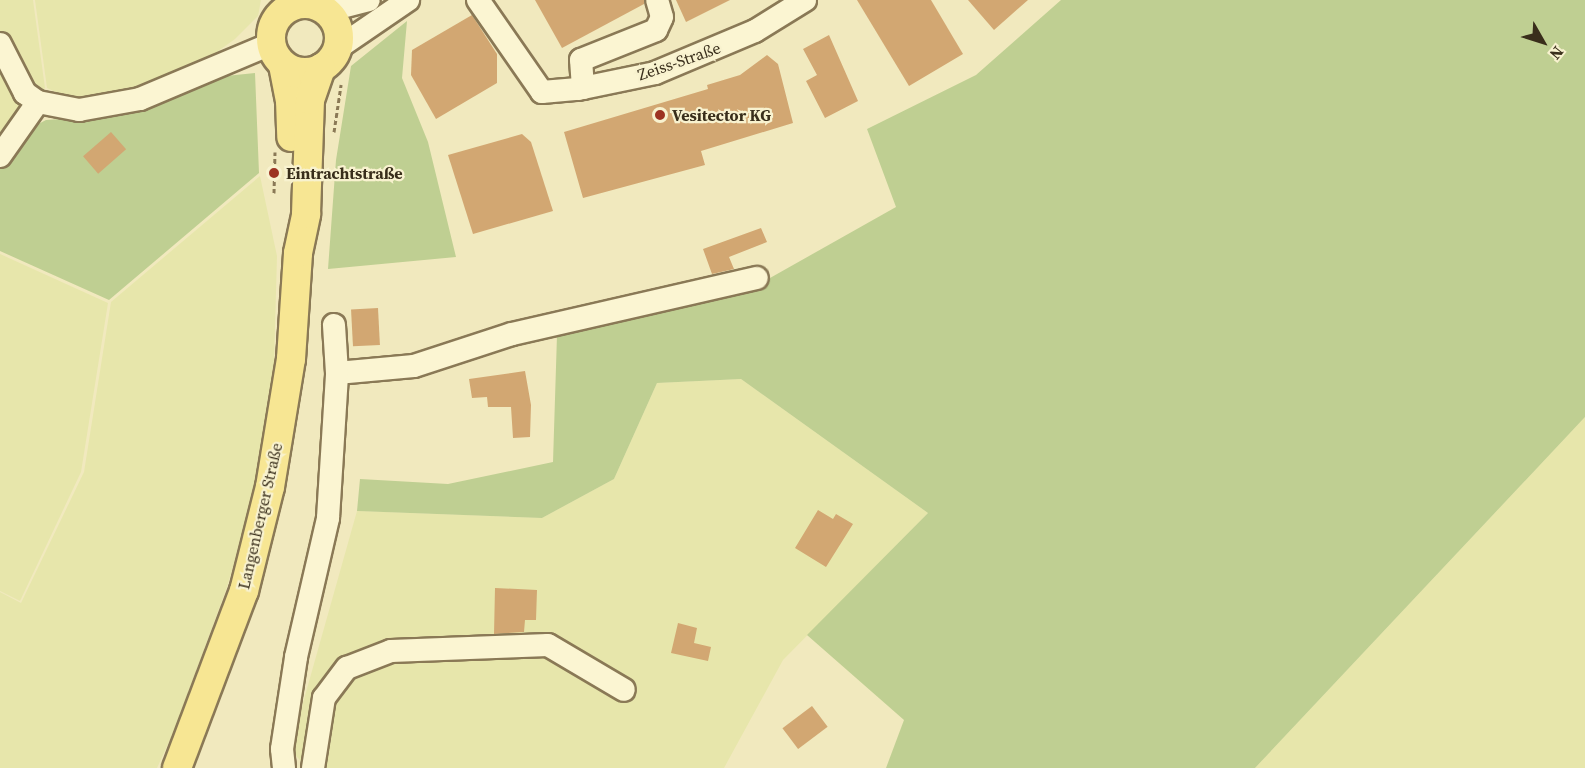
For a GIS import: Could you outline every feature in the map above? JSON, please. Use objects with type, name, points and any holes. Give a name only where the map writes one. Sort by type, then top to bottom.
[{"type":"main road","points":[[305,5],[336,21],[333,63],[308,73],[277,55],[277,16],[305,5]]},
{"type":"main road","name":"Langenberger Straße","points":[[277,55],[290,99],[292,215],[298,253]]},
{"type":"main road","name":"Langenberger Straße","points":[[177,768],[244,591],[270,487],[291,359],[298,253],[306,214],[310,100],[333,63]]},
{"type":"street","points":[[305,5],[369,0]]},
{"type":"street","points":[[333,63],[408,0]]},
{"type":"street","name":"Zeiss-Straße","points":[[478,0],[542,92],[583,88],[655,73],[706,54],[806,0]]},
{"type":"street","points":[[583,88],[581,60],[656,30],[663,17],[657,0]]},
{"type":"street","points":[[0,45],[25,93],[38,102],[79,110],[110,107],[277,55]]},
{"type":"street","points":[[0,156],[38,102]]},
{"type":"street","points":[[337,373],[414,366],[512,334],[757,278]]},
{"type":"street","points":[[284,768],[282,749],[296,657],[328,518],[337,373],[334,325]]},
{"type":"street","points":[[313,768],[324,698],[348,668],[391,651],[548,645],[624,690]]},
{"type":"path","points":[[333,63],[333,137]]},
{"type":"path","points":[[274,193],[275,155]]},
{"type":"shaded area","points":[[0,0],[33,0],[45,88],[25,105],[0,145]]},
{"type":"shaded area","points":[[35,0],[261,0],[258,16],[235,39],[200,64],[136,93],[82,104],[47,88]]},
{"type":"shaded area","points":[[260,176],[277,256],[273,400],[256,488],[227,587],[174,731],[157,768],[0,768],[0,592],[21,603],[84,472],[111,302]]},
{"type":"shaded area","points":[[0,254],[108,303],[81,472],[20,601],[0,591]]},
{"type":"shaded area","points":[[741,379],[928,513],[783,660],[724,768],[307,768],[290,749],[357,511],[542,518],[614,479],[657,383]]},
{"type":"shaded area","points":[[1585,417],[1585,768],[1255,768]]},
{"type":"green space","points":[[1061,0],[1585,0],[1585,417],[1255,768],[886,768],[904,720],[807,635],[928,513],[741,379],[657,383],[614,479],[542,518],[357,511],[360,479],[448,484],[553,462],[557,335],[754,287],[896,207],[867,129],[976,75]]},
{"type":"green space","points":[[407,21],[402,78],[428,142],[456,257],[328,269],[336,160],[351,66]]},
{"type":"green space","points":[[255,73],[259,173],[109,300],[0,251],[0,165],[21,133],[46,120],[120,115],[216,77]]},
{"type":"building","points":[[535,0],[644,0],[644,4],[562,48]]},
{"type":"building","points":[[676,0],[730,0],[686,22]]},
{"type":"building","points":[[857,0],[931,0],[963,54],[909,86]]},
{"type":"building","points":[[968,0],[1028,0],[994,30]]},
{"type":"building","points":[[472,15],[497,54],[497,83],[436,119],[411,75],[412,50]]},
{"type":"building","points":[[829,35],[858,101],[825,118],[806,81],[817,75],[803,49]]},
{"type":"building","points":[[767,55],[778,64],[793,123],[701,151],[705,165],[583,198],[564,132],[708,89],[707,85],[740,75]]},
{"type":"building","points":[[111,132],[126,149],[98,174],[83,156]]},
{"type":"building","points":[[522,134],[531,142],[553,211],[473,234],[448,155]]},
{"type":"building","points":[[761,228],[767,242],[729,257],[734,269],[712,274],[703,249]]},
{"type":"building","points":[[378,308],[380,345],[353,346],[351,309]]},
{"type":"building","points":[[525,371],[531,405],[530,437],[513,438],[511,407],[488,407],[487,397],[472,398],[469,379]]},
{"type":"building","points":[[818,510],[833,519],[836,514],[853,524],[826,567],[795,548]]},
{"type":"building","points":[[495,588],[537,590],[536,620],[525,620],[524,632],[494,634]]},
{"type":"building","points":[[678,623],[697,628],[694,643],[711,647],[708,661],[671,653]]},
{"type":"building","points":[[812,706],[828,727],[798,749],[782,728]]},
{"type":"place","name":"Vesitector KG","points":[[660,115]]},
{"type":"place","name":"Eintrachtstraße","points":[[274,173]]}]
